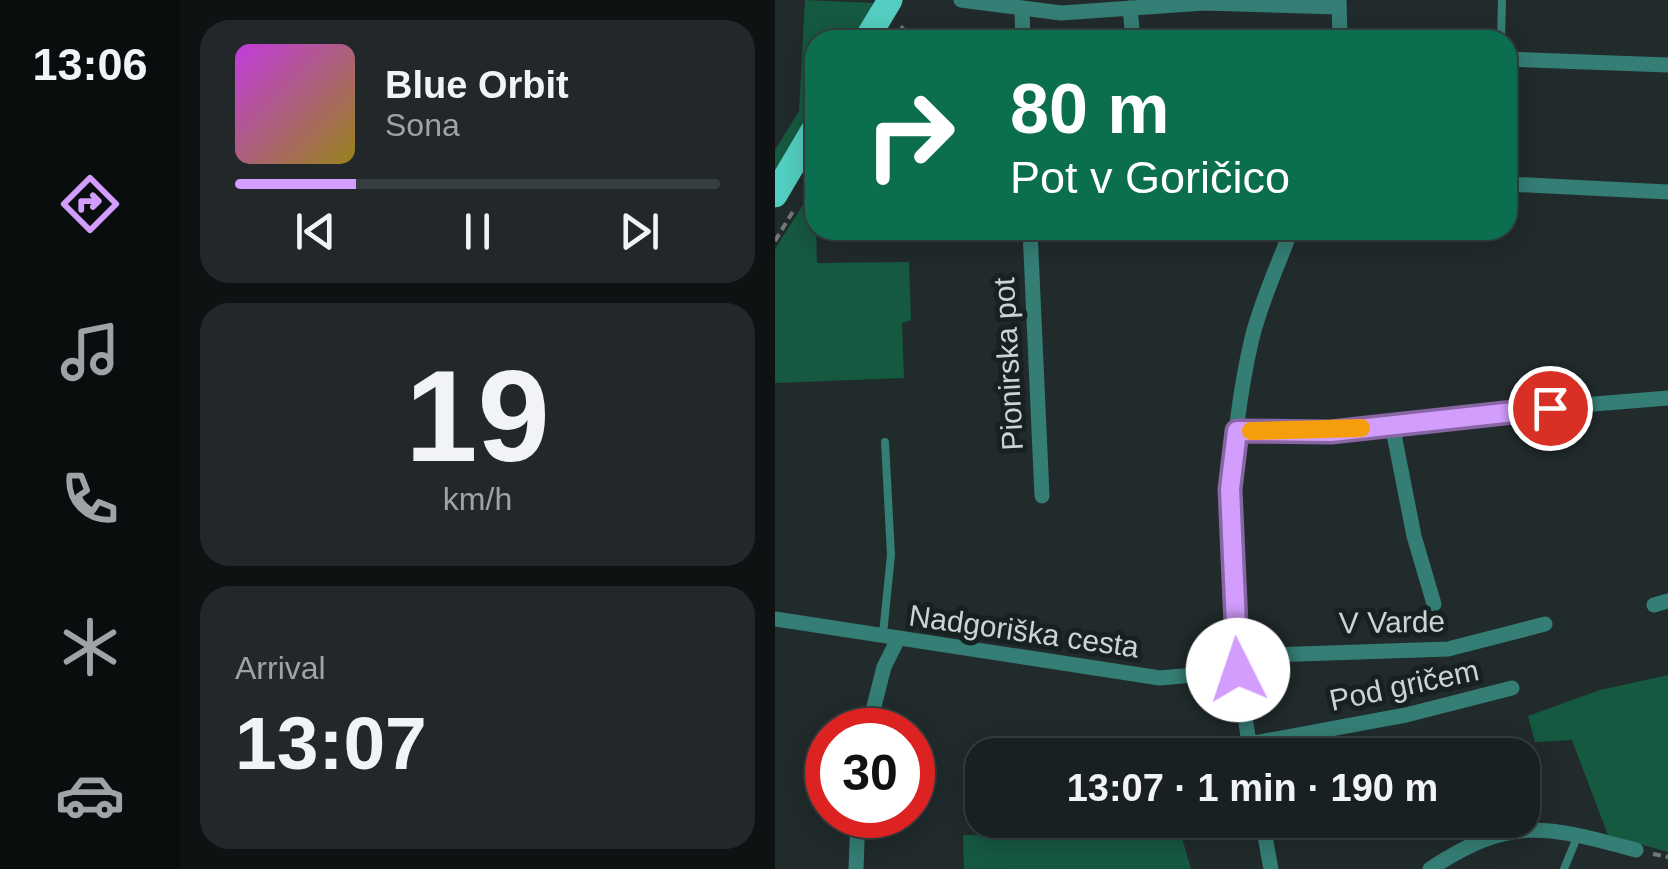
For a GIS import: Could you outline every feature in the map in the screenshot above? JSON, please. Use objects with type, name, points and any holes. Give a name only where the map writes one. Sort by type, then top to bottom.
[{"type":"main road","points":[[873,30],[890,0]]},
{"type":"main road","points":[[775,194],[805,144]]},
{"type":"street","points":[[961,0],[1061,13],[1204,3],[1339,4],[1340,30]]},
{"type":"street","points":[[1130,8],[1132,30]]},
{"type":"street","points":[[1022,10],[1023,30]]},
{"type":"street","points":[[1517,59],[1668,64]]},
{"type":"street","points":[[1517,184],[1668,192]]},
{"type":"street","name":"Pionirska pot","points":[[1030,240],[1043,496]]},
{"type":"street","points":[[1237,664],[1230,489],[1253,334],[1287,240]]},
{"type":"street","points":[[1237,431],[1331,432],[1668,398]]},
{"type":"street","points":[[1392,424],[1414,536],[1434,604]]},
{"type":"street","name":"Nadgoriška cesta","points":[[775,619],[1160,678],[1237,664]]},
{"type":"street","name":"V Varde","points":[[1237,664],[1448,649],[1545,624]]},
{"type":"street","points":[[874,708],[889,639]]},
{"type":"street","name":"Pod gričem","points":[[1237,664],[1248,738]]},
{"type":"street","name":"Pod gričem","points":[[1299,738],[1512,688]]},
{"type":"street","points":[[1430,869],[1465,847],[1517,829],[1548,828],[1637,850]]},
{"type":"street","points":[[856,869],[857,838]]},
{"type":"street","points":[[1265,838],[1271,869]]},
{"type":"lane","points":[[1501,30],[1502,0]]},
{"type":"lane","points":[[885,442],[891,556],[889,639]]},
{"type":"lane","points":[[1564,869],[1579,836]]},
{"type":"green space","points":[[805,0],[873,3],[860,30],[805,30],[805,126],[775,177],[775,150],[799,111]]},
{"type":"green space","points":[[805,202],[805,240],[816,240],[817,263],[909,262],[911,320],[902,323],[904,378],[775,383],[775,249]]},
{"type":"green space","points":[[1668,675],[1668,852],[1608,835],[1572,740],[1540,742],[1540,738],[1534,738],[1528,716],[1600,690]]},
{"type":"green space","points":[[963,835],[1182,838],[1191,869],[964,869]]},
{"type":"slow traffic","points":[[1251,431],[1331,432],[1361,428]]},
{"type":"route","points":[[1238,670],[1230,489],[1237,431],[1331,432],[1550,408]]}]
